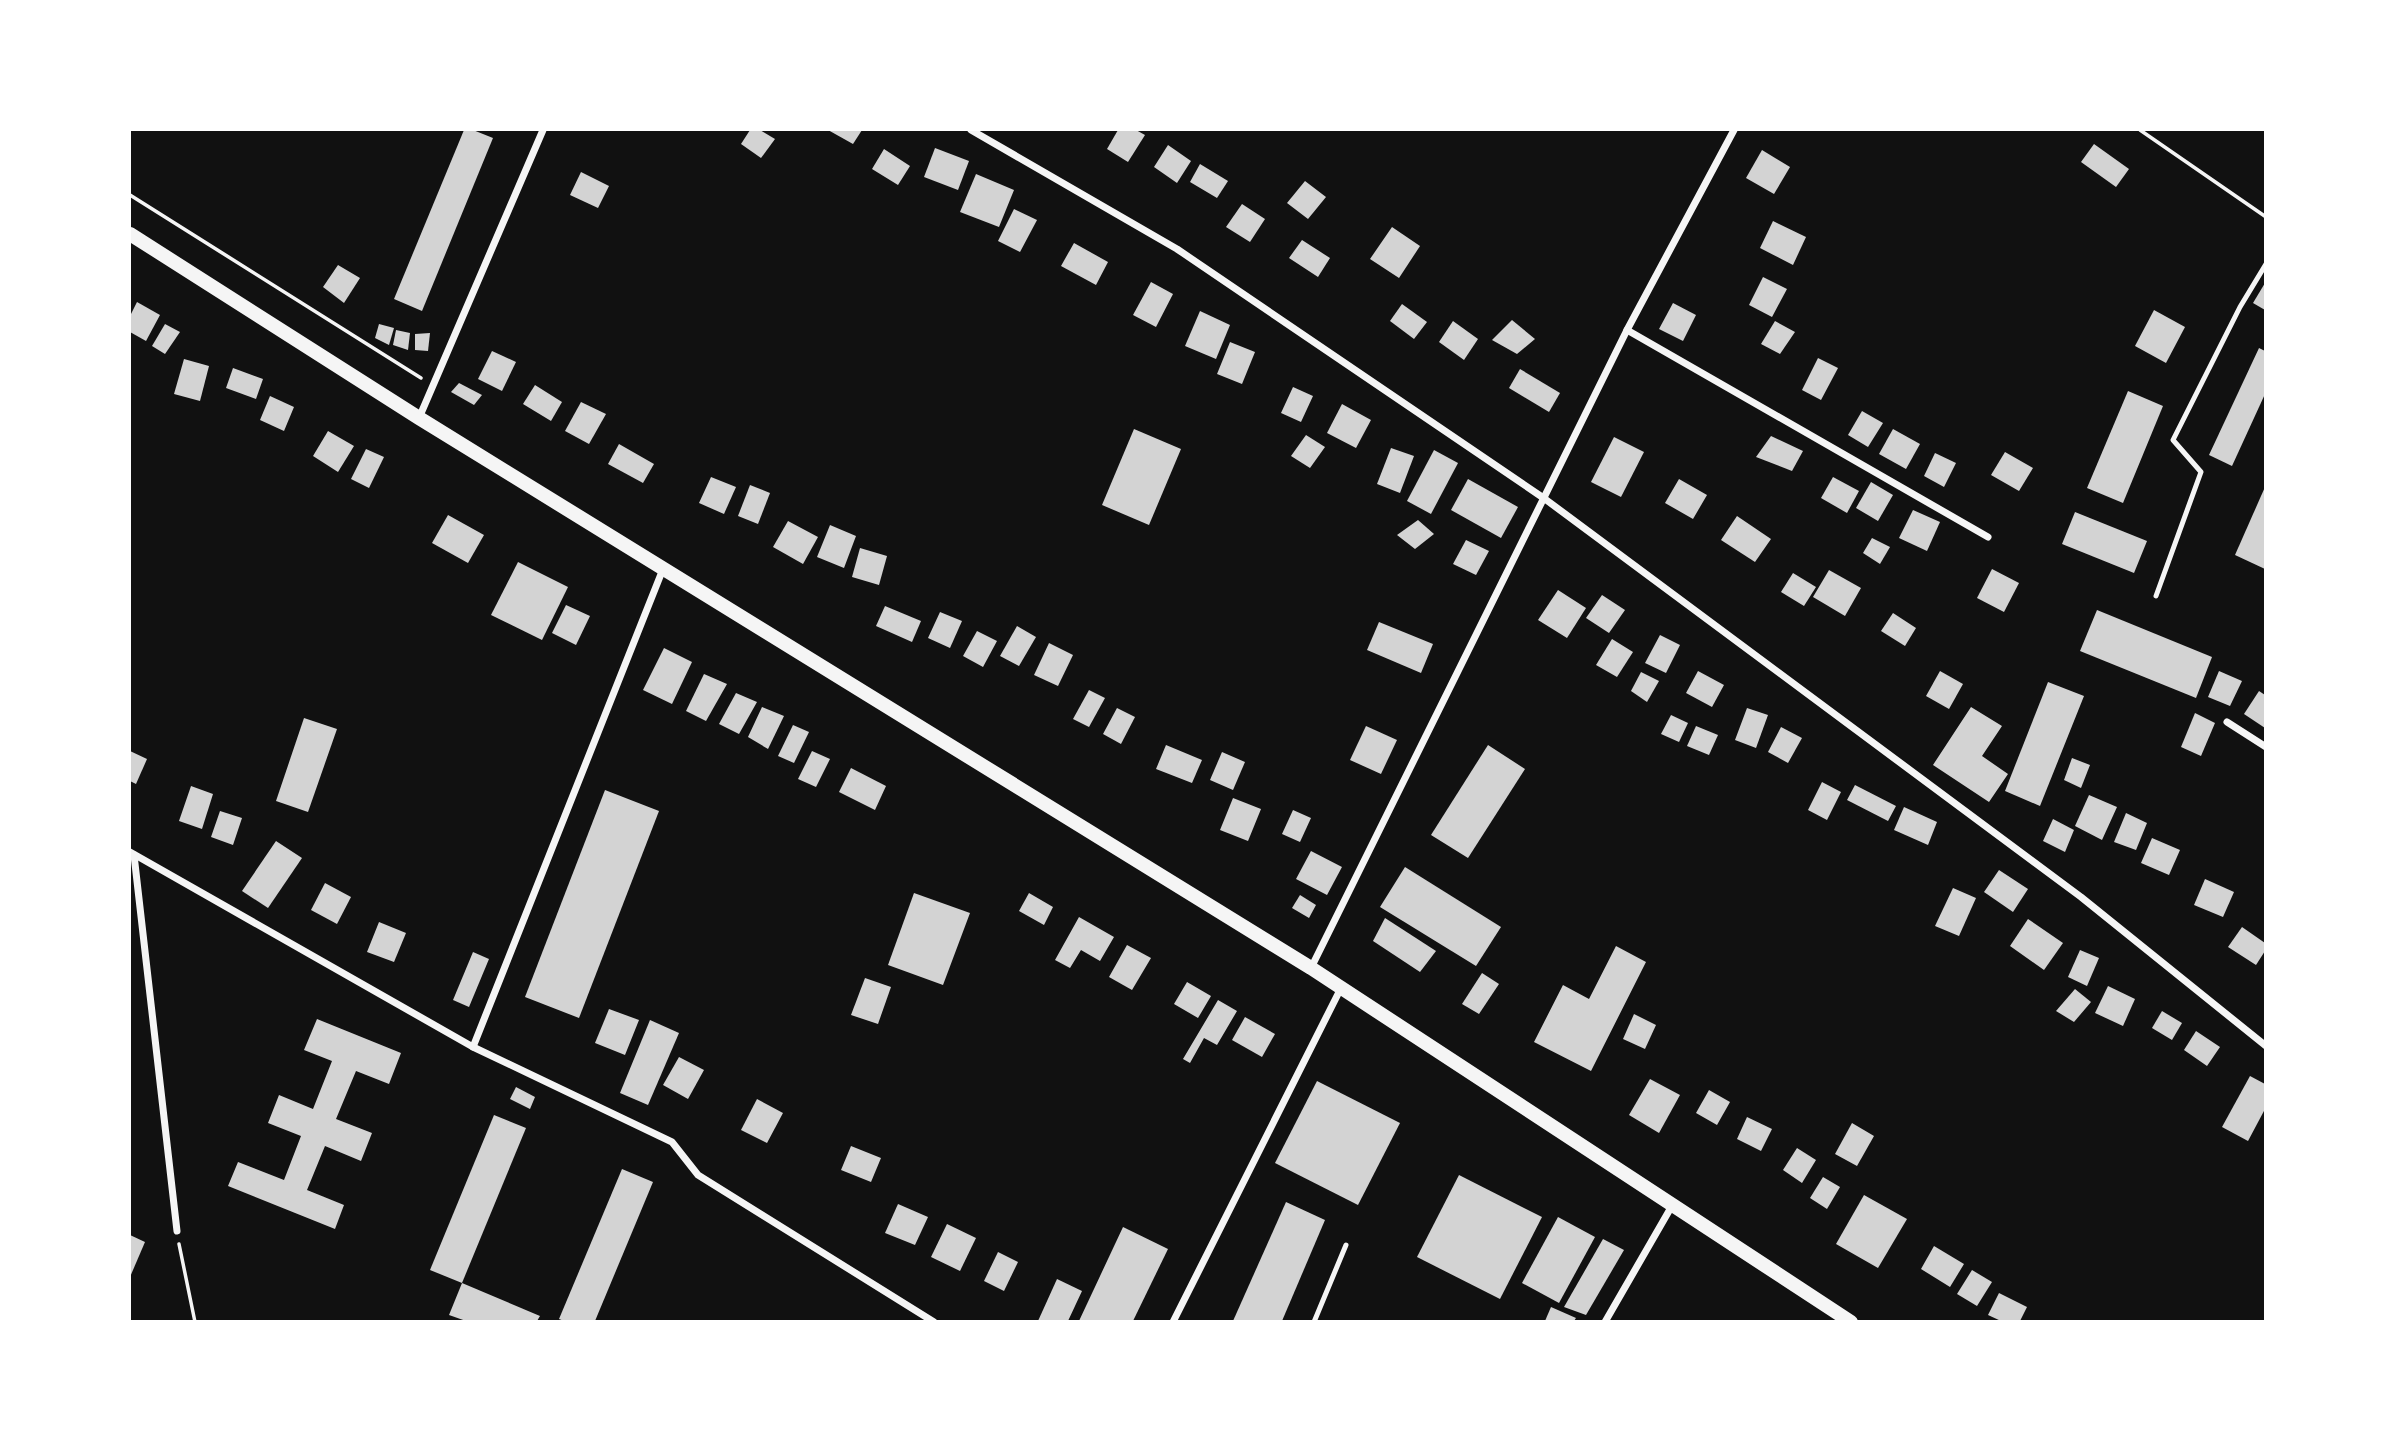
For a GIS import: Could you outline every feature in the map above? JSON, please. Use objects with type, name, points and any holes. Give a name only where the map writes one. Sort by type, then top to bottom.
[{"type":"main road","points":[[130,234],[419,418],[1311,968],[1850,1321]]},
{"type":"street","points":[[419,418],[543,130]]},
{"type":"street","points":[[971,130],[1177,249],[1545,499],[2081,897],[2266,1046]]},
{"type":"street","points":[[1311,968],[1627,330],[1734,130]]},
{"type":"street","points":[[1627,330],[1988,537]]},
{"type":"street","points":[[472,1047],[663,569]]},
{"type":"street","points":[[2227,722],[2266,747]]},
{"type":"street","points":[[132,853],[472,1047],[672,1142],[698,1175],[934,1321]]},
{"type":"street","points":[[132,853],[177,1231]]},
{"type":"street","points":[[1173,1321],[1341,988]]},
{"type":"street","points":[[1605,1321],[1673,1204]]},
{"type":"lane","points":[[2156,596],[2201,472],[2173,440],[2240,307],[2266,264]]},
{"type":"lane","points":[[1314,1321],[1346,1245]]},
{"type":"path","points":[[2140,130],[2266,217]]},
{"type":"path","points":[[130,195],[432,385]]},
{"type":"path","points":[[177,1231],[195,1321]]},
{"type":"building","points":[[464,130],[473,130],[493,138],[422,311],[394,299]]},
{"type":"building","points":[[750,130],[760,130],[775,139],[761,158],[741,144]]},
{"type":"building","points":[[828,130],[862,130],[853,144]]},
{"type":"building","points":[[1118,130],[1136,130],[1145,135],[1128,162],[1107,149]]},
{"type":"building","points":[[2094,144],[2129,169],[2116,187],[2081,162]]},
{"type":"building","points":[[1168,145],[1191,161],[1177,183],[1154,167]]},
{"type":"building","points":[[935,148],[969,161],[958,190],[924,177]]},
{"type":"building","points":[[884,149],[910,166],[898,185],[872,169]]},
{"type":"building","points":[[1762,150],[1790,167],[1774,194],[1746,178]]},
{"type":"building","points":[[1200,164],[1228,181],[1217,198],[1190,182]]},
{"type":"building","points":[[581,172],[609,186],[598,208],[570,195]]},
{"type":"building","points":[[976,174],[1014,190],[999,227],[960,212]]},
{"type":"building","points":[[1305,181],[1326,197],[1308,219],[1287,203]]},
{"type":"building","points":[[1242,204],[1265,219],[1250,242],[1226,227]]},
{"type":"building","points":[[1014,209],[1037,220],[1020,252],[998,241]]},
{"type":"building","points":[[1773,221],[1806,237],[1793,265],[1760,248]]},
{"type":"building","points":[[1392,227],[1420,246],[1399,278],[1370,259]]},
{"type":"building","points":[[1302,240],[1330,258],[1318,277],[1289,258]]},
{"type":"building","points":[[1074,243],[1108,262],[1096,285],[1061,266]]},
{"type":"building","points":[[338,265],[360,278],[344,303],[323,287]]},
{"type":"building","points":[[1763,277],[1787,289],[1772,317],[1749,305]]},
{"type":"building","points":[[1151,282],[1173,294],[1156,327],[1133,315]]},
{"type":"building","points":[[2265,283],[2265,310],[2253,303]]},
{"type":"building","points":[[137,302],[160,315],[146,341],[130,332],[130,316]]},
{"type":"building","points":[[1673,303],[1696,315],[1683,341],[1659,329]]},
{"type":"building","points":[[1402,304],[1427,322],[1414,339],[1390,321]]},
{"type":"building","points":[[2154,310],[2185,327],[2166,363],[2135,346]]},
{"type":"building","points":[[1200,311],[1230,325],[1216,359],[1185,346]]},
{"type":"building","points":[[1512,320],[1535,339],[1517,354],[1492,340]]},
{"type":"building","points":[[1453,321],[1478,339],[1464,360],[1439,342]]},
{"type":"building","points":[[1775,321],[1795,332],[1780,354],[1761,344]]},
{"type":"building","points":[[165,324],[180,332],[165,354],[152,346]]},
{"type":"building","points":[[379,324],[394,328],[389,345],[375,338]]},
{"type":"building","points":[[396,330],[410,333],[408,350],[393,345]]},
{"type":"building","points":[[430,333],[428,351],[415,350],[415,334]]},
{"type":"building","points":[[1230,342],[1255,352],[1242,384],[1217,374]]},
{"type":"building","points":[[2259,348],[2265,351],[2265,394],[2232,466],[2209,455]]},
{"type":"building","points":[[492,351],[516,362],[502,391],[478,379]]},
{"type":"building","points":[[1818,358],[1838,368],[1821,400],[1802,390]]},
{"type":"building","points":[[184,359],[209,366],[200,401],[174,394]]},
{"type":"building","points":[[233,368],[263,379],[256,399],[226,388]]},
{"type":"building","points":[[1520,369],[1560,393],[1549,412],[1509,388]]},
{"type":"building","points":[[459,383],[482,395],[474,405],[451,392]]},
{"type":"building","points":[[535,385],[562,402],[551,421],[523,404]]},
{"type":"building","points":[[1293,387],[1313,396],[1301,422],[1281,413]]},
{"type":"building","points":[[2128,391],[2163,406],[2123,503],[2087,488]]},
{"type":"building","points":[[270,396],[294,407],[284,431],[260,420]]},
{"type":"building","points":[[581,402],[606,414],[589,444],[565,431]]},
{"type":"building","points":[[1342,404],[1371,420],[1356,448],[1327,433]]},
{"type":"building","points":[[1862,411],[1883,423],[1868,447],[1848,435]]},
{"type":"building","points":[[1134,429],[1181,449],[1149,525],[1102,505]]},
{"type":"building","points":[[1893,429],[1920,444],[1906,469],[1879,454]]},
{"type":"building","points":[[328,431],[354,446],[338,472],[313,456]]},
{"type":"building","points":[[1306,435],[1325,447],[1310,468],[1291,456]]},
{"type":"building","points":[[1771,436],[1803,451],[1792,471],[1756,457]]},
{"type":"building","points":[[1614,437],[1644,452],[1621,497],[1591,482]]},
{"type":"building","points":[[619,444],[654,464],[643,483],[608,464]]},
{"type":"building","points":[[1391,448],[1414,456],[1400,493],[1377,484]]},
{"type":"building","points":[[366,449],[384,457],[369,488],[351,479]]},
{"type":"building","points":[[1434,450],[1458,463],[1431,514],[1407,501]]},
{"type":"building","points":[[2005,452],[2033,468],[2019,491],[1991,475]]},
{"type":"building","points":[[1935,453],[1956,463],[1944,487],[1924,476]]},
{"type":"building","points":[[711,477],[736,487],[724,514],[699,503]]},
{"type":"building","points":[[1833,477],[1859,491],[1847,513],[1821,498]]},
{"type":"building","points":[[1468,479],[1518,507],[1501,538],[1451,510]]},
{"type":"building","points":[[1679,479],[1707,495],[1693,519],[1665,503]]},
{"type":"building","points":[[1871,482],[1893,495],[1878,521],[1856,508]]},
{"type":"building","points":[[750,485],[770,493],[758,524],[738,516]]},
{"type":"building","points":[[2265,487],[2265,569],[2235,555]]},
{"type":"building","points":[[1913,510],[1940,522],[1927,551],[1899,538]]},
{"type":"building","points":[[2075,512],[2147,541],[2134,573],[2062,544]]},
{"type":"building","points":[[448,515],[484,535],[468,563],[432,543]]},
{"type":"building","points":[[1737,516],[1771,539],[1755,562],[1721,540]]},
{"type":"building","points":[[1418,520],[1434,534],[1415,549],[1397,535]]},
{"type":"building","points":[[788,521],[818,537],[803,564],[773,547]]},
{"type":"building","points":[[830,525],[856,536],[844,568],[817,557]]},
{"type":"building","points":[[1872,538],[1890,547],[1880,564],[1863,553]]},
{"type":"building","points":[[1466,540],[1489,551],[1476,575],[1453,564]]},
{"type":"building","points":[[860,548],[887,556],[879,585],[852,577]]},
{"type":"building","points":[[518,562],[568,587],[542,640],[491,615]]},
{"type":"building","points":[[1992,569],[2019,583],[2004,612],[1977,598]]},
{"type":"building","points":[[1829,570],[1861,588],[1845,616],[1813,597]]},
{"type":"building","points":[[1793,573],[1816,587],[1804,606],[1781,592]]},
{"type":"building","points":[[1558,590],[1586,608],[1567,638],[1538,620]]},
{"type":"building","points":[[1602,595],[1625,610],[1609,633],[1586,618]]},
{"type":"building","points":[[566,605],[590,616],[576,645],[552,633]]},
{"type":"building","points":[[885,606],[921,621],[912,642],[876,626]]},
{"type":"building","points":[[2097,610],[2212,657],[2196,698],[2080,651]]},
{"type":"building","points":[[940,612],[962,621],[950,648],[928,638]]},
{"type":"building","points":[[1893,613],[1916,628],[1905,646],[1881,631]]},
{"type":"building","points":[[1379,622],[1433,644],[1421,673],[1367,650]]},
{"type":"building","points":[[1017,626],[1036,637],[1019,666],[1000,656]]},
{"type":"building","points":[[977,631],[997,641],[983,667],[963,656]]},
{"type":"building","points":[[1660,635],[1680,645],[1666,673],[1645,663]]},
{"type":"building","points":[[1612,639],[1633,652],[1617,677],[1596,665]]},
{"type":"building","points":[[1049,643],[1073,655],[1058,686],[1034,675]]},
{"type":"building","points":[[664,648],[692,662],[672,704],[643,690]]},
{"type":"building","points":[[1698,671],[1724,685],[1712,707],[1686,693]]},
{"type":"building","points":[[1940,671],[1963,684],[1949,709],[1926,696]]},
{"type":"building","points":[[2219,671],[2242,681],[2230,706],[2208,697]]},
{"type":"building","points":[[1641,672],[1659,681],[1647,702],[1631,691]]},
{"type":"building","points":[[704,674],[727,684],[706,721],[686,711]]},
{"type":"building","points":[[2048,682],[2084,696],[2040,806],[2005,791]]},
{"type":"building","points":[[1089,690],[1105,698],[1089,727],[1073,719]]},
{"type":"building","points":[[2259,691],[2265,695],[2265,728],[2244,714]]},
{"type":"building","points":[[736,693],[757,702],[739,734],[719,724]]},
{"type":"building","points":[[762,707],[784,716],[768,749],[748,737]]},
{"type":"building","points":[[1971,707],[2002,726],[1982,756],[2008,774],[1989,802],[1933,765]]},
{"type":"building","points":[[1117,708],[1135,717],[1121,744],[1103,734]]},
{"type":"building","points":[[1747,708],[1768,715],[1756,748],[1735,740]]},
{"type":"building","points":[[2195,713],[2215,723],[2201,756],[2181,747]]},
{"type":"building","points":[[1671,715],[1688,723],[1679,742],[1661,734]]},
{"type":"building","points":[[304,718],[337,729],[308,812],[276,801]]},
{"type":"building","points":[[793,725],[809,732],[794,763],[778,756]]},
{"type":"building","points":[[1366,726],[1397,740],[1381,774],[1350,760]]},
{"type":"building","points":[[1696,726],[1718,735],[1709,755],[1687,746]]},
{"type":"building","points":[[1781,727],[1802,738],[1788,763],[1768,752]]},
{"type":"building","points":[[1166,745],[1202,760],[1192,783],[1156,769]]},
{"type":"building","points":[[1488,745],[1525,769],[1468,858],[1431,835]]},
{"type":"building","points":[[130,751],[147,759],[136,784],[130,781]]},
{"type":"building","points":[[812,751],[830,759],[816,787],[798,779]]},
{"type":"building","points":[[1222,752],[1245,762],[1233,790],[1210,780]]},
{"type":"building","points":[[2072,758],[2090,765],[2081,788],[2064,780]]},
{"type":"building","points":[[851,768],[886,786],[875,810],[839,792]]},
{"type":"building","points":[[1822,782],[1841,792],[1827,820],[1808,810]]},
{"type":"building","points":[[1855,785],[1896,806],[1888,821],[1847,800]]},
{"type":"building","points":[[191,786],[213,794],[202,829],[179,821]]},
{"type":"building","points":[[605,790],[659,811],[579,1018],[525,997]]},
{"type":"building","points":[[2089,795],[2117,807],[2102,840],[2075,826]]},
{"type":"building","points":[[1233,798],[1261,809],[1248,841],[1220,830]]},
{"type":"building","points":[[1904,807],[1937,822],[1928,845],[1894,830]]},
{"type":"building","points":[[1293,810],[1311,818],[1300,842],[1282,834]]},
{"type":"building","points":[[220,811],[242,818],[233,845],[211,837]]},
{"type":"building","points":[[2126,813],[2147,823],[2136,850],[2114,842]]},
{"type":"building","points":[[2053,819],[2074,830],[2065,852],[2043,841]]},
{"type":"building","points":[[2152,838],[2180,850],[2169,875],[2141,863]]},
{"type":"building","points":[[276,841],[302,858],[268,908],[242,891]]},
{"type":"building","points":[[1311,851],[1342,867],[1327,895],[1296,879]]},
{"type":"building","points":[[1405,867],[1501,927],[1476,966],[1380,907]]},
{"type":"building","points":[[1999,870],[2028,889],[2013,912],[1984,892]]},
{"type":"building","points":[[2205,879],[2234,892],[2223,917],[2194,905]]},
{"type":"building","points":[[325,883],[351,897],[337,924],[311,910]]},
{"type":"building","points":[[1953,888],[1976,898],[1959,936],[1935,926]]},
{"type":"building","points":[[914,893],[970,913],[943,985],[888,965]]},
{"type":"building","points":[[1029,893],[1053,907],[1044,925],[1019,911]]},
{"type":"building","points":[[1300,895],[1316,905],[1309,918],[1292,908]]},
{"type":"building","points":[[1079,917],[1114,937],[1100,961],[1081,950],[1070,968],[1055,960]]},
{"type":"building","points":[[1385,918],[1436,951],[1420,972],[1373,941]]},
{"type":"building","points":[[2028,919],[2063,943],[2044,970],[2010,946]]},
{"type":"building","points":[[379,922],[406,933],[394,962],[367,952]]},
{"type":"building","points":[[2242,927],[2265,943],[2265,951],[2256,965],[2228,947]]},
{"type":"building","points":[[1127,945],[1151,958],[1132,990],[1109,977]]},
{"type":"building","points":[[1616,946],[1646,962],[1591,1071],[1534,1042],[1563,985],[1589,999]]},
{"type":"building","points":[[2080,950],[2099,958],[2087,986],[2068,977]]},
{"type":"building","points":[[473,952],[489,959],[469,1007],[453,1000]]},
{"type":"building","points":[[1482,973],[1499,984],[1479,1014],[1462,1004]]},
{"type":"building","points":[[865,978],[891,987],[878,1024],[851,1015]]},
{"type":"building","points":[[1187,982],[1211,996],[1198,1018],[1174,1004]]},
{"type":"building","points":[[2108,986],[2135,999],[2123,1026],[2095,1013]]},
{"type":"building","points":[[2075,989],[2091,1002],[2074,1022],[2056,1011]]},
{"type":"building","points":[[1218,1000],[1237,1011],[1217,1045],[1204,1038],[1190,1063],[1183,1059]]},
{"type":"building","points":[[609,1009],[639,1020],[625,1055],[595,1043]]},
{"type":"building","points":[[2162,1011],[2182,1023],[2172,1040],[2152,1028]]},
{"type":"building","points":[[1634,1014],[1656,1025],[1645,1049],[1623,1039]]},
{"type":"building","points":[[1245,1017],[1275,1034],[1262,1057],[1232,1040]]},
{"type":"building","points":[[317,1019],[401,1053],[389,1084],[356,1071],[336,1119],[372,1133],[361,1161],[325,1146],[307,1190],[344,1205],[335,1229],[228,1186],[238,1162],[284,1180],[301,1136],[268,1123],[279,1095],[313,1109],[332,1061],[304,1050]]},
{"type":"building","points":[[650,1020],[679,1033],[648,1105],[620,1093]]},
{"type":"building","points":[[2196,1031],[2220,1047],[2207,1066],[2184,1050]]},
{"type":"building","points":[[679,1057],[704,1070],[688,1099],[663,1085]]},
{"type":"building","points":[[2250,1076],[2265,1084],[2265,1109],[2248,1141],[2222,1127]]},
{"type":"building","points":[[1650,1079],[1680,1095],[1659,1133],[1629,1115]]},
{"type":"building","points":[[1317,1081],[1400,1123],[1358,1205],[1275,1163]]},
{"type":"building","points":[[516,1087],[535,1097],[530,1109],[510,1099]]},
{"type":"building","points":[[1709,1090],[1730,1102],[1717,1125],[1696,1113]]},
{"type":"building","points":[[757,1099],[783,1113],[767,1143],[741,1130]]},
{"type":"building","points":[[494,1115],[526,1128],[462,1283],[430,1270]]},
{"type":"building","points":[[1747,1117],[1772,1129],[1761,1151],[1737,1139]]},
{"type":"building","points":[[1852,1123],[1874,1136],[1857,1166],[1835,1154]]},
{"type":"building","points":[[851,1146],[881,1158],[871,1182],[841,1170]]},
{"type":"building","points":[[1797,1148],[1816,1160],[1802,1183],[1783,1170]]},
{"type":"building","points":[[622,1169],[653,1182],[595,1321],[559,1319]]},
{"type":"building","points":[[1459,1175],[1542,1217],[1500,1299],[1417,1257]]},
{"type":"building","points":[[1823,1177],[1840,1187],[1827,1209],[1810,1198]]},
{"type":"building","points":[[1864,1195],[1907,1219],[1878,1268],[1836,1244]]},
{"type":"building","points":[[1286,1202],[1325,1220],[1282,1321],[1233,1321]]},
{"type":"building","points":[[898,1204],[928,1217],[915,1245],[885,1233]]},
{"type":"building","points":[[1558,1217],[1595,1237],[1559,1303],[1522,1283]]},
{"type":"building","points":[[947,1224],[976,1238],[960,1271],[931,1257]]},
{"type":"building","points":[[1123,1227],[1168,1249],[1133,1321],[1079,1321]]},
{"type":"building","points":[[130,1235],[145,1242],[130,1277]]},
{"type":"building","points":[[1603,1239],[1624,1250],[1586,1315],[1564,1307]]},
{"type":"building","points":[[1934,1246],[1964,1264],[1950,1287],[1921,1269]]},
{"type":"building","points":[[998,1252],[1018,1262],[1004,1291],[984,1281]]},
{"type":"building","points":[[1972,1270],[1992,1282],[1977,1306],[1957,1294]]},
{"type":"building","points":[[1057,1279],[1082,1291],[1068,1321],[1038,1321]]},
{"type":"building","points":[[462,1283],[540,1316],[537,1321],[466,1321],[449,1315]]},
{"type":"building","points":[[1999,1293],[2027,1307],[2020,1321],[2001,1321],[1988,1315]]},
{"type":"building","points":[[1551,1307],[1576,1318],[1574,1321],[1545,1321]]}]
